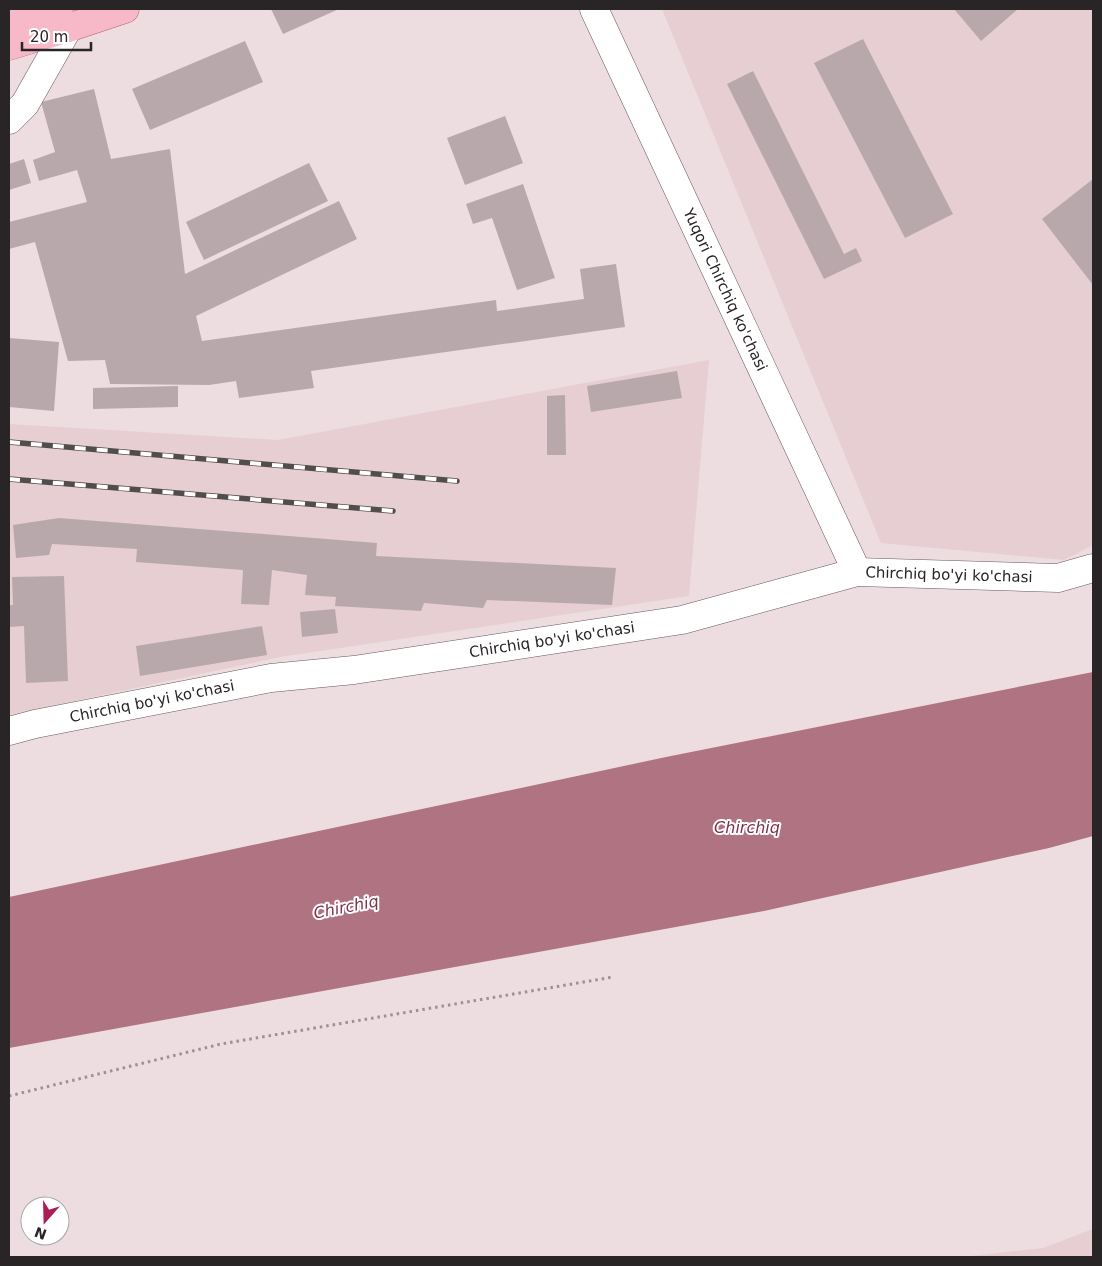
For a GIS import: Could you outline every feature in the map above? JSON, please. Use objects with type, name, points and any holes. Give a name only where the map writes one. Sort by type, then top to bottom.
[{"type":"main road","points":[[9,24],[63,15],[125,9]]},
{"type":"main road","points":[[9,46],[63,15]]},
{"type":"street","name":"Yuqori Chirchiq ko'chasi","points":[[594,9],[857,572]]},
{"type":"street","points":[[9,120],[25,104],[63,15]]},
{"type":"street","name":"Chirchiq bo'yi ko'chasi","points":[[9,731],[35,724],[271,678],[354,670],[682,620],[857,572],[1058,578],[1093,568]]},
{"type":"path","points":[[9,1096],[221,1044],[613,977]]},
{"type":"shaded area","points":[[662,9],[1093,9],[1093,545],[1064,560],[881,543]]},
{"type":"shaded area","points":[[709,360],[689,596],[280,657],[9,715],[9,424],[278,440]]},
{"type":"shaded area","points":[[1093,1229],[1093,1257],[962,1257],[1043,1248]]},
{"type":"water","name":"Chirchiq","points":[[1093,672],[1093,836],[1049,848],[764,911],[9,1048],[9,897],[666,757]]},
{"type":"building","points":[[271,9],[339,9],[283,34]]},
{"type":"building","points":[[954,9],[1018,9],[981,41]]},
{"type":"building","points":[[863,39],[953,214],[905,238],[814,63]]},
{"type":"building","points":[[245,41],[263,82],[150,130],[132,89]]},
{"type":"building","points":[[753,71],[844,254],[856,248],[862,261],[824,279],[727,84]]},
{"type":"building","points":[[94,89],[111,159],[170,149],[185,274],[339,201],[357,239],[196,316],[202,341],[496,300],[497,311],[584,299],[580,269],[616,264],[625,327],[311,371],[314,388],[239,398],[236,381],[209,385],[110,384],[105,360],[68,361],[35,242],[9,249],[9,222],[87,202],[77,170],[39,181],[33,160],[55,152],[41,102]]},
{"type":"building","points":[[505,116],[523,163],[465,185],[447,138]]},
{"type":"building","points":[[24,159],[31,183],[9,190],[9,164]]},
{"type":"building","points":[[309,163],[328,201],[204,260],[186,222]]},
{"type":"building","points":[[1093,179],[1093,285],[1042,219]]},
{"type":"building","points":[[523,184],[555,278],[517,290],[492,218],[473,224],[466,204]]},
{"type":"building","points":[[9,338],[59,342],[54,411],[9,407]]},
{"type":"building","points":[[677,371],[682,398],[591,412],[587,386]]},
{"type":"building","points":[[178,386],[178,407],[93,409],[93,388]]},
{"type":"building","points":[[565,395],[566,455],[547,455],[547,396]]},
{"type":"building","points":[[59,518],[377,543],[376,556],[616,568],[612,605],[487,600],[483,608],[424,603],[421,611],[335,606],[336,597],[305,595],[307,575],[272,570],[269,605],[241,604],[243,570],[136,562],[137,549],[52,544],[49,555],[16,558],[13,525]]},
{"type":"building","points":[[64,576],[68,681],[26,683],[24,626],[9,627],[9,605],[13,605],[12,577]]},
{"type":"building","points":[[335,609],[338,633],[302,637],[300,612]]},
{"type":"building","points":[[262,626],[267,655],[140,676],[136,646]]},
{"type":"railway","points":[[9,442],[457,481]]},
{"type":"railway","points":[[9,479],[393,511]]}]
